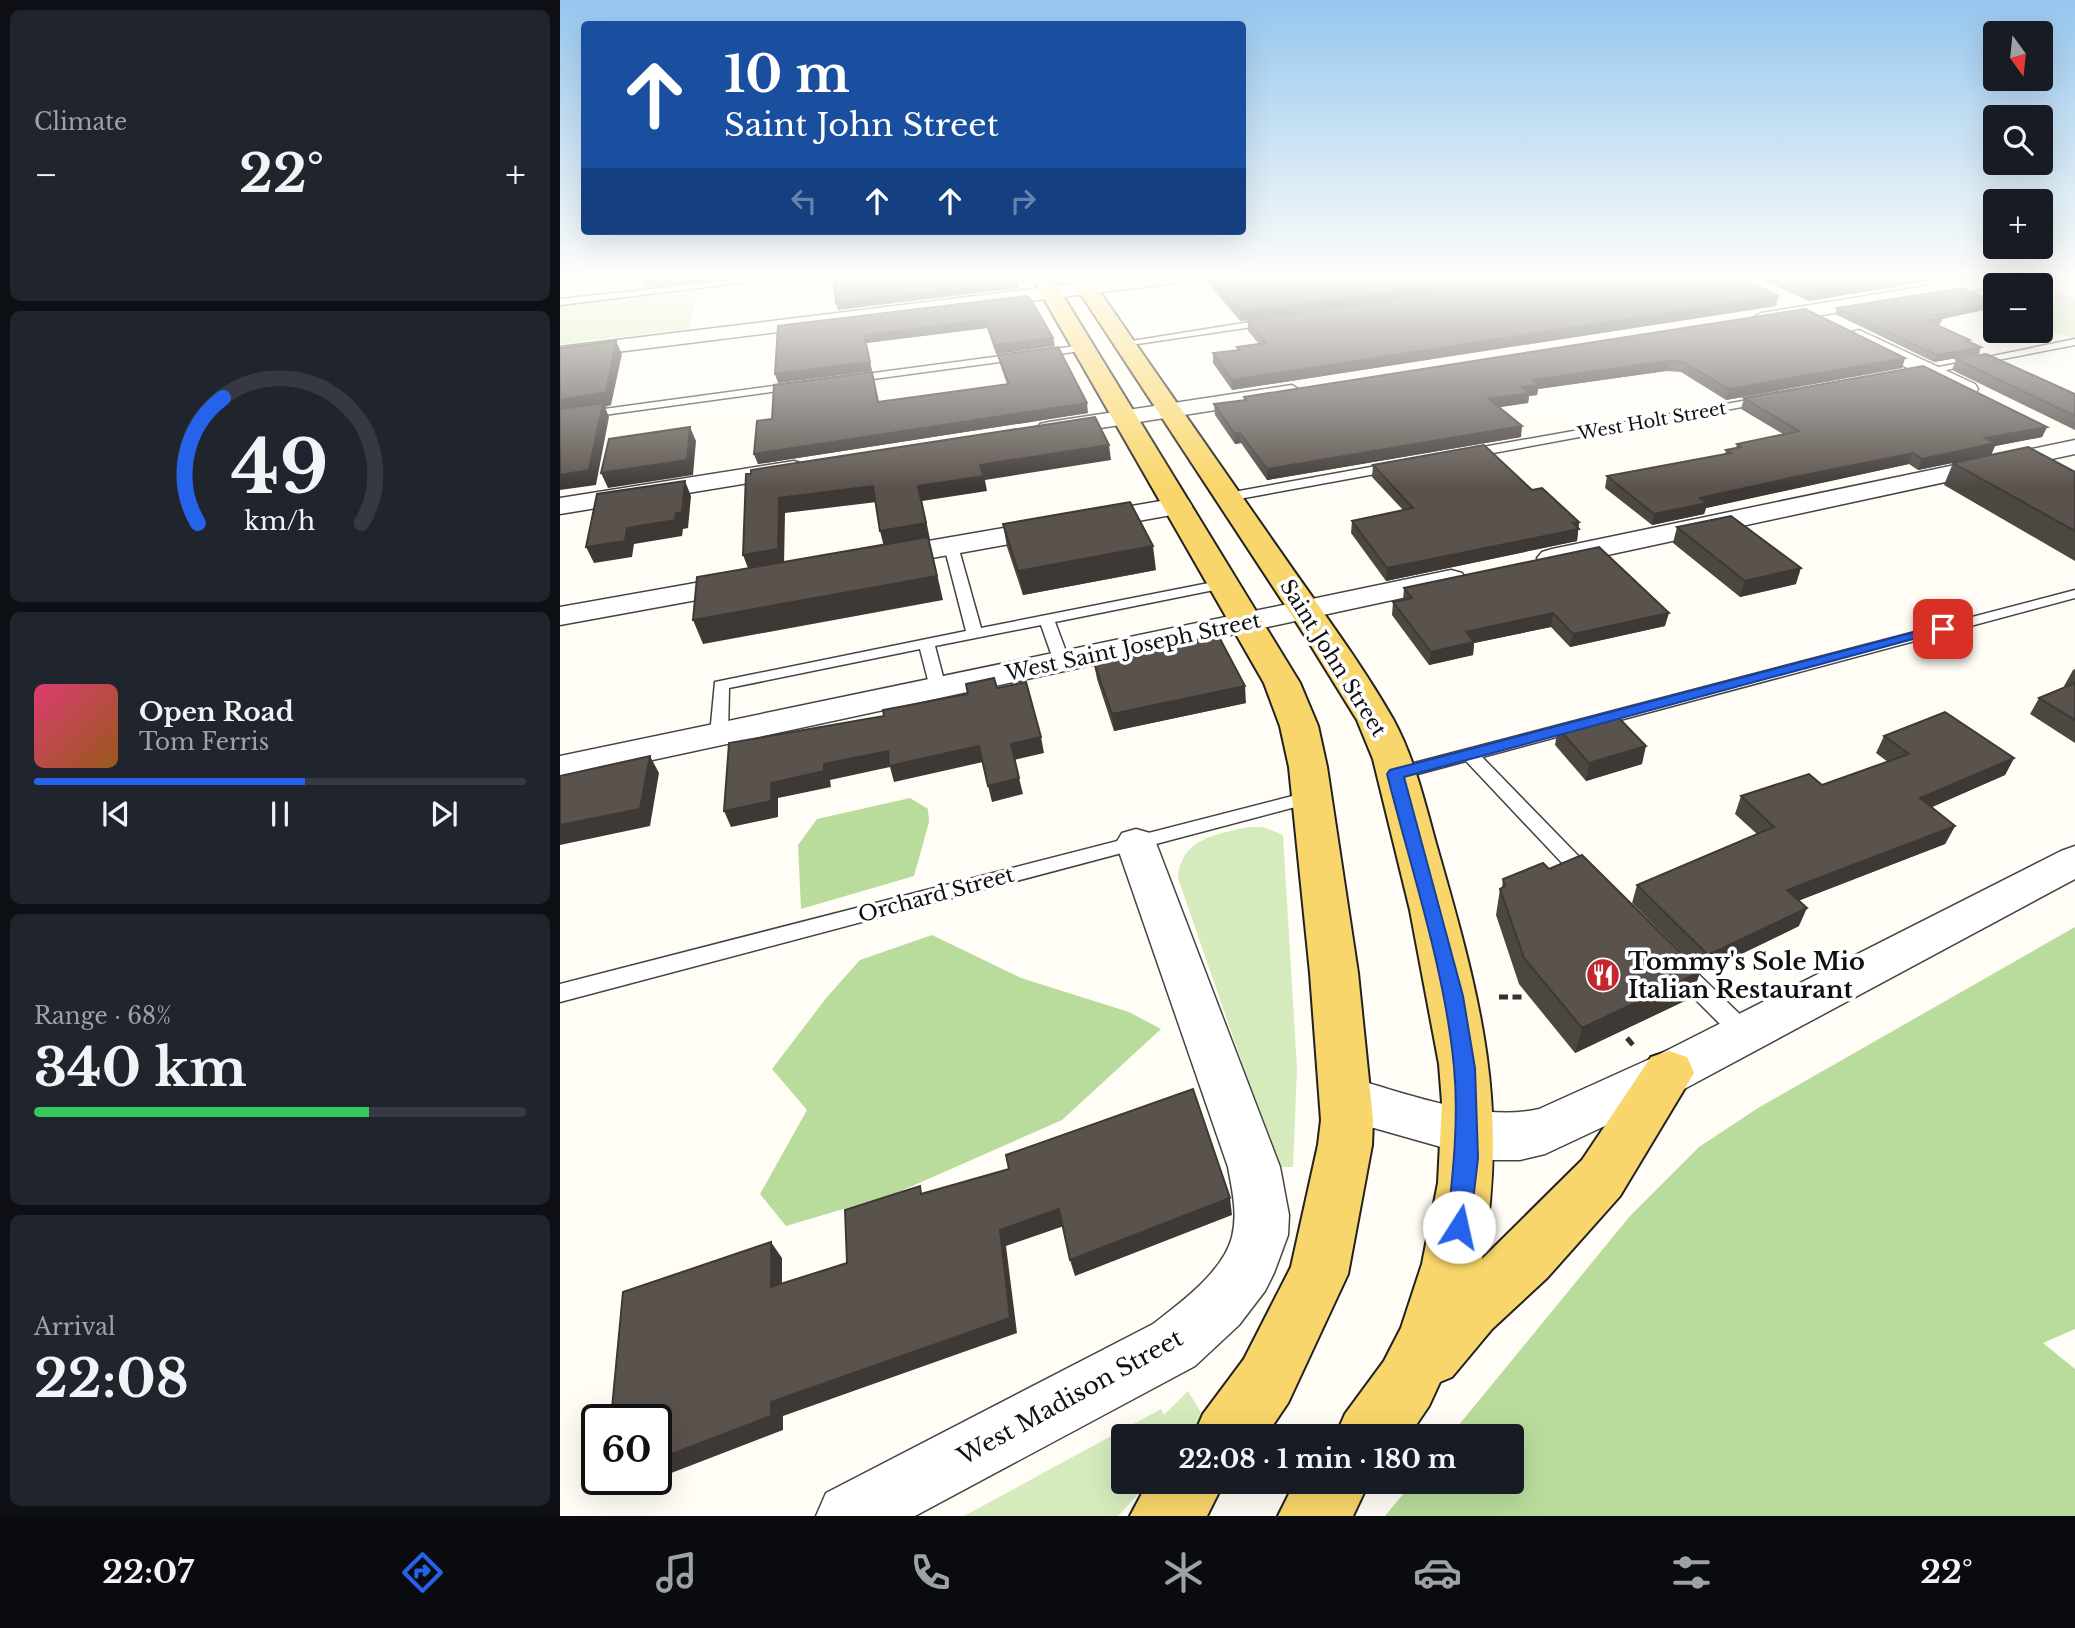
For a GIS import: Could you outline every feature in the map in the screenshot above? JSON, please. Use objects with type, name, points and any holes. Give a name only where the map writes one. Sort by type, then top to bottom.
[{"type":"main road","name":"Saint John Street","points":[[1127,347],[1306,610],[1375,720],[1388,746],[1453,996],[1465,1068],[1465,1193],[1452,1262],[1427,1338],[1410,1378]]},
{"type":"main road","points":[[1084,348],[1224,584],[1292,705],[1305,751],[1312,797],[1334,964],[1346,1099],[1345,1145],[1319,1274],[1266,1381],[1235,1424]]},
{"type":"main road","points":[[1377,1424],[1410,1378],[1471,1308],[1526,1258],[1601,1178],[1669,1073]]},
{"type":"main road","points":[[1164,1516],[1181,1494]]},
{"type":"main road","points":[[1312,1516],[1328,1494]]},
{"type":"street","points":[[560,353],[604,347]]},
{"type":"street","points":[[1881,347],[1991,400]]},
{"type":"street","points":[[1020,433],[1313,388]]},
{"type":"street","points":[[2052,430],[2075,441]]},
{"type":"street","points":[[1524,564],[2075,447]]},
{"type":"street","points":[[560,506],[817,465]]},
{"type":"street","points":[[856,563],[1178,506]]},
{"type":"street","name":"West Saint Joseph Street","points":[[560,768],[1483,573]]},
{"type":"street","points":[[560,615],[775,577]]},
{"type":"street","name":"West Madison Street","points":[[849,1516],[1174,1345],[1214,1308],[1242,1274],[1258,1247],[1262,1216],[1254,1167],[1136,843]]},
{"type":"street","points":[[1346,1099],[1466,1133],[1504,1137],[1545,1132],[1669,1073],[2075,861]]},
{"type":"lane","points":[[1907,375],[2050,347]]},
{"type":"lane","points":[[844,380],[1084,348]]},
{"type":"lane","points":[[560,418],[803,385]]},
{"type":"lane","name":"West Holt Street","points":[[1454,456],[1782,397]]},
{"type":"lane","points":[[1228,497],[1401,466]]},
{"type":"lane","points":[[951,546],[975,634]]},
{"type":"lane","points":[[719,735],[721,685],[1224,584]]},
{"type":"lane","points":[[1395,774],[2075,594]]},
{"type":"lane","points":[[1046,619],[1062,662]]},
{"type":"lane","points":[[926,643],[937,688]]},
{"type":"lane","points":[[1469,754],[1604,893]]},
{"type":"lane","name":"Orchard Street","points":[[560,993],[1312,797]]},
{"type":"lane","points":[[1662,952],[1745,1034]]},
{"type":"green space","points":[[910,798],[928,809],[929,822],[914,876],[801,909],[798,845],[817,819]]},
{"type":"green space","points":[[1248,827],[1263,827],[1283,835],[1297,1069],[1293,1167],[1278,1167],[1178,878],[1185,855],[1202,840]]},
{"type":"green space","points":[[2075,927],[2075,1329],[2043,1343],[2075,1369],[2075,1516],[1385,1516],[1403,1494],[1524,1494],[1524,1424],[1460,1424],[1630,1216],[1699,1147],[1758,1108]]},
{"type":"green space","points":[[932,935],[1021,978],[1129,1012],[1161,1029],[1062,1120],[894,1194],[786,1226],[760,1194],[807,1110],[772,1069],[827,997],[860,960]]},
{"type":"green space","points":[[1188,1391],[1203,1416],[1197,1424],[1133,1424],[1161,1409],[1164,1415]]},
{"type":"green space","points":[[1111,1436],[1111,1494],[1138,1494],[1118,1516],[964,1516]]},
{"type":"building","points":[[615,347],[606,392],[560,400],[560,348]]},
{"type":"building","points":[[777,347],[867,347],[870,362],[775,374]]},
{"type":"building","points":[[1058,347],[1087,403],[754,454],[757,421],[772,419],[774,385],[872,372],[878,402],[1009,384],[998,355]]},
{"type":"building","points":[[1237,347],[1448,347],[1232,380],[1213,353],[1240,350]]},
{"type":"building","points":[[1564,347],[1882,347],[1905,358],[1729,389],[1683,362],[1668,361],[1533,380],[1539,385],[1522,387],[1529,393],[1489,399],[1522,426],[1267,469],[1240,433],[1235,434],[1214,404],[1246,400],[1244,397]]},
{"type":"building","points":[[1919,347],[1980,347],[1937,355]]},
{"type":"building","points":[[1986,354],[2075,394],[2075,416],[1956,359]]},
{"type":"building","points":[[1923,366],[2047,427],[1985,438],[1996,443],[1922,459],[1913,453],[1790,478],[1700,498],[1707,503],[1654,514],[1607,476],[1731,453],[1726,450],[1741,447],[1737,444],[1799,431],[1744,398]]},
{"type":"building","points":[[603,403],[589,470],[560,475],[560,409]]},
{"type":"building","points":[[1095,417],[1109,445],[980,465],[984,476],[918,486],[926,523],[880,531],[873,486],[779,498],[778,549],[743,555],[746,474],[751,474],[751,470]]},
{"type":"building","points":[[690,427],[687,460],[601,473],[609,439]]},
{"type":"building","points":[[1484,445],[1532,490],[1542,488],[1579,522],[1573,523],[1579,529],[1387,568],[1352,521],[1413,508],[1373,465]]},
{"type":"building","points":[[2028,447],[2075,472],[2075,531],[1953,463]]},
{"type":"building","points":[[685,481],[682,512],[676,513],[675,520],[627,528],[625,541],[586,547],[597,494]]},
{"type":"building","points":[[1130,502],[1153,546],[1018,571],[1003,524]]},
{"type":"building","points":[[1731,516],[1801,568],[1745,581],[1677,527]]},
{"type":"building","points":[[928,537],[937,576],[693,620],[697,577]]},
{"type":"building","points":[[1599,547],[1669,613],[1573,634],[1553,613],[1466,632],[1474,642],[1431,652],[1393,602],[1412,598],[1404,588]]},
{"type":"building","points":[[1218,635],[1245,686],[1112,714],[1094,663]]},
{"type":"building","points":[[994,678],[997,688],[1026,682],[1041,737],[1011,744],[1019,778],[988,786],[979,746],[889,766],[888,751],[824,764],[824,771],[771,783],[771,801],[724,811],[729,743],[884,716],[883,710],[968,694],[966,684]]},
{"type":"building","points":[[2075,683],[2075,720],[2039,698]]},
{"type":"building","points":[[1945,712],[2014,758],[1920,798],[1955,826],[1787,890],[1807,908],[1708,955],[1637,885],[1774,827],[1741,796],[1809,774],[1822,785],[1909,754],[1884,736]]},
{"type":"building","points":[[1614,713],[1646,746],[1589,763],[1558,728]]},
{"type":"building","points":[[650,756],[640,809],[560,825],[560,776]]},
{"type":"building","name":"Tommy's Sole Mio Italian Restaurant","points":[[1582,855],[1700,972],[1582,1028],[1524,958],[1500,889],[1505,886],[1503,879],[1543,863],[1549,869]]},
{"type":"building","points":[[1193,1089],[1230,1198],[1070,1260],[1059,1209],[1000,1230],[1010,1318],[771,1402],[771,1416],[672,1454],[672,1404],[612,1404],[623,1292],[771,1242],[771,1287],[847,1263],[845,1210],[920,1186],[921,1194],[1009,1169],[1006,1155]]},
{"type":"place","name":"Tommy's Sole Mio Italian Restaurant","points":[[1603,975]]},
{"type":"route","points":[[1459,1227],[1465,1193],[1465,1068],[1453,996],[1395,774],[1943,629]]}]
